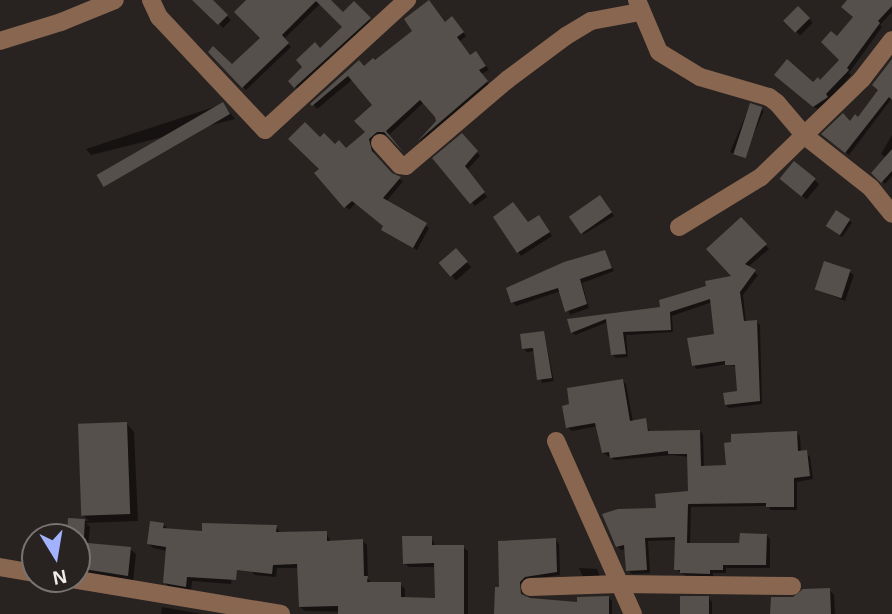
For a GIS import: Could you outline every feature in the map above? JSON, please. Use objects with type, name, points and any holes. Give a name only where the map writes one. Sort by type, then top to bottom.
[{"type":"street","points":[[0,41],[61,22],[115,0]]},
{"type":"street","points":[[151,0],[159,17],[265,130],[407,0]]},
{"type":"street","points":[[380,143],[400,165],[406,166],[507,80],[566,36],[591,21],[639,6],[659,52],[700,77],[769,97],[805,135],[872,188],[892,214]]},
{"type":"street","points":[[678,227],[761,177],[862,79],[892,40]]},
{"type":"street","points":[[556,441],[634,614]]},
{"type":"street","points":[[0,567],[21,571]]},
{"type":"street","points":[[91,582],[281,614]]},
{"type":"street","points":[[530,587],[619,584],[792,586]]},
{"type":"building","points":[[192,0],[213,0],[228,15],[218,25]]},
{"type":"building","points":[[246,0],[331,0],[343,12],[354,1],[371,18],[294,88],[288,81],[302,67],[296,60],[315,42],[320,48],[342,27],[316,1],[282,35],[289,43],[242,88],[208,52],[213,46],[232,64],[260,38],[234,12]]},
{"type":"building","points":[[429,0],[445,22],[452,16],[464,32],[457,37],[470,55],[476,51],[486,66],[479,70],[488,81],[418,141],[436,121],[420,100],[386,131],[404,153],[384,132],[377,132],[369,139],[372,151],[392,173],[401,177],[383,198],[427,223],[413,248],[381,230],[383,226],[352,201],[344,208],[314,173],[319,169],[288,139],[305,122],[320,137],[324,133],[335,144],[339,140],[346,148],[365,132],[354,121],[372,105],[348,76],[312,106],[310,104],[359,60],[364,66],[373,58],[375,60],[412,31],[404,19]]},
{"type":"building","points":[[847,0],[892,0],[892,6],[878,21],[880,23],[847,68],[849,70],[826,94],[828,97],[813,107],[774,75],[787,59],[813,82],[818,77],[820,80],[839,60],[821,42],[831,31],[837,36],[853,17],[841,7]]},
{"type":"building","points":[[798,6],[810,18],[795,33],[783,21]]},
{"type":"building","points":[[892,59],[892,100],[889,97],[845,153],[821,134],[843,113],[850,121],[855,114],[858,117],[878,90],[872,85]]},
{"type":"building","points":[[223,102],[230,114],[104,187],[97,175]]},
{"type":"building","points":[[750,103],[762,107],[746,158],[733,154]]},
{"type":"building","points":[[462,133],[478,151],[465,166],[485,192],[470,204],[432,158]]},
{"type":"building","points":[[892,149],[892,171],[881,183],[871,173]]},
{"type":"building","points":[[794,161],[816,179],[801,196],[780,179]]},
{"type":"building","points":[[600,195],[612,212],[581,234],[569,217]]},
{"type":"building","points":[[513,202],[528,222],[539,215],[550,232],[517,253],[493,217]]},
{"type":"building","points":[[836,210],[850,219],[840,235],[826,226]]},
{"type":"building","points":[[741,217],[767,244],[745,264],[756,270],[740,292],[744,321],[757,320],[760,401],[725,405],[723,393],[737,391],[735,365],[725,365],[725,361],[692,366],[687,338],[714,334],[710,299],[670,312],[671,330],[623,332],[626,354],[611,355],[606,319],[571,333],[567,319],[660,307],[659,300],[706,286],[705,281],[731,276],[706,249]]},
{"type":"building","points":[[456,248],[468,262],[450,277],[439,263]]},
{"type":"building","points":[[605,250],[612,268],[580,279],[587,304],[565,312],[558,288],[511,303],[506,288],[564,262]]},
{"type":"building","points":[[824,261],[851,270],[841,298],[815,290]]},
{"type":"building","points":[[544,331],[552,378],[537,380],[533,348],[522,349],[520,334]]},
{"type":"building","points":[[623,379],[630,421],[646,418],[648,431],[700,430],[701,466],[726,465],[724,443],[731,442],[731,434],[797,431],[798,451],[807,450],[810,476],[794,478],[794,507],[766,507],[766,503],[688,504],[687,543],[739,543],[740,533],[767,534],[766,565],[723,565],[723,570],[710,570],[710,574],[680,573],[680,570],[674,570],[675,537],[645,538],[647,570],[626,571],[624,545],[616,547],[602,514],[618,509],[656,508],[655,494],[688,491],[687,454],[668,454],[668,451],[610,458],[609,452],[602,453],[595,423],[566,428],[562,406],[569,404],[567,388]]},
{"type":"building","points":[[127,422],[130,514],[81,516],[78,424]]},
{"type":"building","points":[[68,518],[85,519],[85,523],[68,523]]},
{"type":"building","points":[[150,521],[164,523],[163,528],[202,531],[202,523],[277,525],[276,532],[327,531],[327,541],[363,539],[364,576],[368,576],[367,582],[401,582],[401,597],[435,598],[434,563],[403,564],[402,536],[432,536],[432,545],[464,545],[464,614],[338,614],[338,606],[299,607],[297,564],[273,565],[272,574],[237,570],[236,580],[187,577],[186,587],[163,583],[166,547],[147,544]]},
{"type":"building","points":[[556,538],[557,572],[525,577],[520,582],[521,594],[530,598],[577,602],[577,597],[609,596],[609,614],[494,614],[495,587],[499,587],[498,541]]},
{"type":"building","points":[[91,543],[131,547],[128,576],[91,570]]},
{"type":"building","points":[[830,588],[831,614],[770,614],[771,597],[793,597],[803,589]]},
{"type":"building","points":[[680,596],[709,596],[709,614],[680,614]]}]
